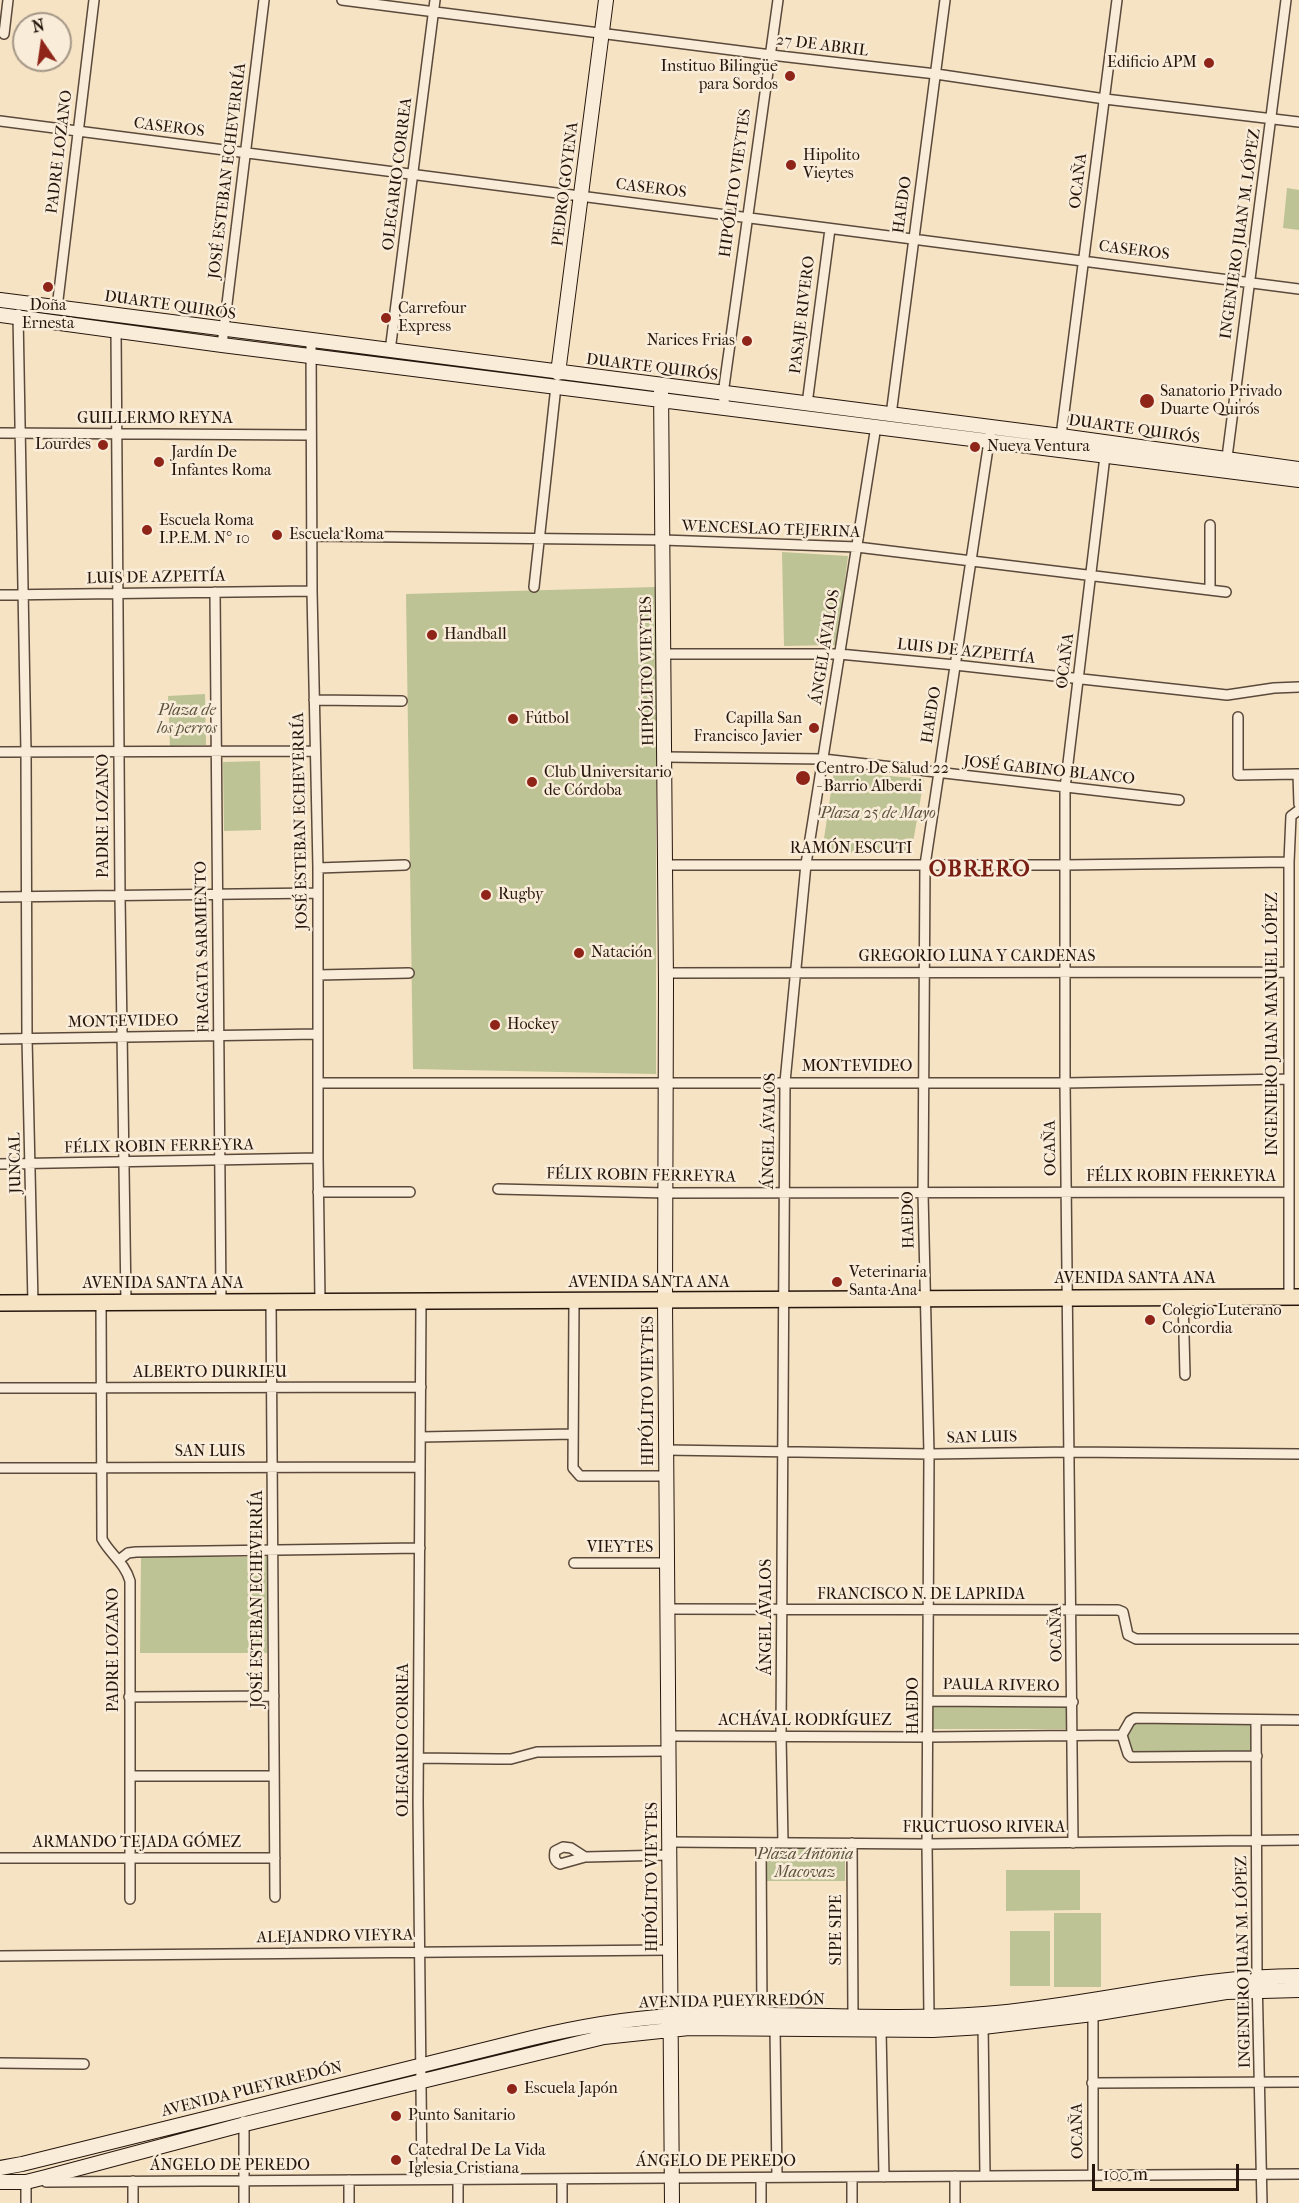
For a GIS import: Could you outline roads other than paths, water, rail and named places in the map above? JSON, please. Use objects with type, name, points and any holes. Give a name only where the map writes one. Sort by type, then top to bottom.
[{"type":"main road","name":"PEDRO GOYENA","points":[[557,380],[606,0]]},
{"type":"main road","name":"DUARTE QUIRÓS","points":[[0,300],[390,351],[557,380]]},
{"type":"main road","name":"DUARTE QUIRÓS","points":[[0,315],[310,356],[661,392],[724,400],[876,426],[990,434],[1061,436],[1299,480]]},
{"type":"main road","name":"HIPÓLITO VIEYTES","points":[[661,392],[672,2203]]},
{"type":"main road","name":"DUARTE QUIRÓS","points":[[724,400],[807,404],[891,415],[1105,456],[1299,469]]},
{"type":"main road","name":"AVENIDA SANTA ANA","points":[[0,1303],[1294,1297]]},
{"type":"main road","name":"AVENIDA PUEYRREDÓN","points":[[0,2182],[26,2182],[422,2065],[576,2028],[762,2016],[929,2017],[983,2021],[1093,2014],[1226,1992],[1258,1983],[1299,1976]]},
{"type":"main road","name":"AVENIDA PUEYRREDÓN","points":[[0,2168],[422,2080],[670,2023],[689,2028],[933,2030],[1041,2008],[1175,1986],[1258,1983],[1299,1990]]},
{"type":"street","points":[[4,34],[9,0]]},
{"type":"street","name":"PADRE LOZANO","points":[[57,308],[94,0]]},
{"type":"street","name":"JOSÉ ESTEBAN ECHEVERRÍA","points":[[222,345],[264,0]]},
{"type":"street","name":"27 DE ABRIL","points":[[342,0],[1299,122]]},
{"type":"street","name":"OLEGARIO CORREA","points":[[390,351],[435,0]]},
{"type":"street","name":"HIPÓLITO VIEYTES","points":[[724,400],[778,0]]},
{"type":"street","name":"HAEDO","points":[[891,415],[945,0]]},
{"type":"street","name":"OCAÑA","points":[[1061,436],[1117,0]]},
{"type":"street","name":"INGENIERO JUAN M. LÓPEZ","points":[[1226,465],[1286,0]]},
{"type":"street","name":"CASEROS","points":[[0,121],[1299,289]]},
{"type":"street","name":"PASAJE RIVERO","points":[[807,404],[830,229]]},
{"type":"street","name":"JUNCAL","points":[[19,303],[26,752],[27,1038],[33,1303]]},
{"type":"street","name":"PADRE LOZANO","points":[[116,330],[120,896],[126,1302]]},
{"type":"street","name":"JOSÉ ESTEBAN ECHEVERRÍA","points":[[311,341],[310,435],[318,868],[318,1192],[321,1301]]},
{"type":"street","name":"PEDRO GOYENA","points":[[534,587],[557,380]]},
{"type":"street","name":"ÁNGEL ÁVALOS","points":[[783,1843],[781,1735],[785,1082],[806,864],[876,426]]},
{"type":"street","name":"GUILLERMO REYNA","points":[[0,433],[310,435]]},
{"type":"street","name":"HAEDO","points":[[929,2017],[927,1844],[929,1454],[923,1193],[925,865],[990,434]]},
{"type":"street","name":"OCAÑA","points":[[1072,1843],[1073,1702],[1065,1083],[1065,788],[1105,456]]},
{"type":"street","points":[[1210,525],[1210,589]]},
{"type":"street","name":"WENCESLAO TEJERINA","points":[[312,536],[663,540],[857,547],[1226,592]]},
{"type":"street","name":"LUIS DE AZPEITÍA","points":[[0,595],[312,591]]},
{"type":"street","name":"FRAGATA SARMIENTO","points":[[215,592],[221,1302]]},
{"type":"street","name":"LUIS DE AZPEITÍA","points":[[664,654],[839,654],[1227,695],[1299,687]]},
{"type":"street","points":[[314,700],[402,701]]},
{"type":"street","points":[[1238,717],[1238,775],[1298,774],[1299,804]]},
{"type":"street","points":[[0,752],[315,751]]},
{"type":"street","name":"JOSÉ GABINO BLANCO","points":[[665,757],[823,759],[1179,800]]},
{"type":"street","name":"INGENIERO JUAN MANUEL LÓPEZ","points":[[1294,1297],[1288,1192],[1289,862],[1291,816],[1299,810]]},
{"type":"street","name":"RAMÓN ESCUTI","points":[[664,865],[1065,865],[1289,862]]},
{"type":"street","points":[[318,868],[405,865]]},
{"type":"street","points":[[0,897],[317,892]]},
{"type":"street","name":"GREGORIO LUNA Y CARDENAS","points":[[666,973],[1288,972]]},
{"type":"street","points":[[318,975],[409,973]]},
{"type":"street","points":[[1288,986],[1299,986]]},
{"type":"street","name":"MONTEVIDEO","points":[[0,1039],[318,1034]]},
{"type":"street","name":"MONTEVIDEO","points":[[318,1083],[1065,1083],[1288,1078]]},
{"type":"street","name":"FÉLIX ROBIN FERREYRA","points":[[0,1164],[318,1158]]},
{"type":"street","name":"FÉLIX ROBIN FERREYRA","points":[[498,1189],[666,1193],[1288,1192]]},
{"type":"street","points":[[318,1192],[410,1191]]},
{"type":"street","points":[[1183,1297],[1185,1375]]},
{"type":"street","name":"JOSÉ ESTEBAN ECHEVERRÍA","points":[[271,1301],[275,1897]]},
{"type":"street","name":"OLEGARIO CORREA","points":[[421,1301],[419,1758],[422,2180]]},
{"type":"street","points":[[573,1301],[573,1467],[576,1473],[580,1476],[666,1476]]},
{"type":"street","name":"PADRE LOZANO","points":[[101,1303],[102,1539],[127,1571],[130,1581],[130,1899]]},
{"type":"street","name":"ALBERTO DURRIEU","points":[[0,1388],[421,1387]]},
{"type":"street","points":[[421,1437],[573,1434]]},
{"type":"street","name":"SAN LUIS","points":[[666,1450],[929,1454],[1070,1452],[1299,1454]]},
{"type":"street","name":"SAN LUIS","points":[[0,1468],[420,1467]]},
{"type":"street","points":[[118,1560],[128,1553],[136,1552],[420,1548]]},
{"type":"street","name":"VIEYTES","points":[[574,1563],[667,1563]]},
{"type":"street","name":"FRANCISCO N. DE LAPRIDA","points":[[667,1609],[1118,1610],[1123,1612],[1128,1635],[1136,1639],[1299,1639]]},
{"type":"street","points":[[129,1697],[274,1696]]},
{"type":"street","name":"PAULA RIVERO","points":[[929,1701],[1073,1702]]},
{"type":"street","points":[[1257,1756],[1131,1757],[1122,1735],[1130,1721],[1136,1718],[1299,1720]]},
{"type":"street","name":"INGENIERO JUAN M. LÓPEZ","points":[[1257,1720],[1262,2203]]},
{"type":"street","name":"ACHÁVAL RODRÍGUEZ","points":[[668,1736],[1122,1735]]},
{"type":"street","points":[[419,1758],[498,1760],[537,1752],[668,1751]]},
{"type":"street","points":[[130,1776],[274,1776]]},
{"type":"street","name":"FRUCTUOSO RIVERA","points":[[585,1857],[761,1843],[927,1844],[1299,1840]]},
{"type":"street","points":[[761,1843],[762,2016]]},
{"type":"street","name":"SIPE SIPE","points":[[852,1843],[853,2016]]},
{"type":"street","name":"ARMANDO TEJADA GÓMEZ","points":[[0,1858],[275,1858]]},
{"type":"street","name":"ALEJANDRO VIEYRA","points":[[0,1956],[670,1950]]},
{"type":"street","name":"OCAÑA","points":[[1093,2014],[1093,2175]]},
{"type":"street","points":[[983,2021],[985,2176]]},
{"type":"street","points":[[775,2028],[777,2177]]},
{"type":"street","points":[[880,2030],[884,2177]]},
{"type":"street","points":[[0,2063],[84,2064]]},
{"type":"street","points":[[1092,2083],[1299,2082]]},
{"type":"street","points":[[243,2117],[244,2203]]},
{"type":"street","name":"ÁNGELO DE PEREDO","points":[[26,2182],[1299,2174]]},
{"type":"street","points":[[955,2176],[956,2203]]},
{"type":"street","points":[[852,2177],[852,2203]]},
{"type":"street","points":[[761,2178],[761,2203]]},
{"type":"street","points":[[458,2179],[458,2203]]},
{"type":"street","points":[[562,2179],[562,2203]]},
{"type":"street","points":[[349,2180],[349,2203]]},
{"type":"street","points":[[133,2181],[134,2203]]},
{"type":"street","points":[[26,2182],[26,2203]]},
{"type":"place","name":"Edificio APM","points":[[1209,63]]},
{"type":"place","name":"Instituo Bilingüe para Sordos","points":[[790,76]]},
{"type":"place","name":"Hipolito Vieytes","points":[[791,165]]},
{"type":"place","name":"Doña Ernesta","points":[[48,287]]},
{"type":"place","name":"Carrefour Express","points":[[386,318]]},
{"type":"place","name":"Narices Frias","points":[[747,341]]},
{"type":"place","name":"Sanatorio Privado Duarte Quirós","points":[[1147,401]]},
{"type":"place","name":"Lourdes","points":[[103,445]]},
{"type":"place","name":"Nueva Ventura","points":[[975,447]]},
{"type":"place","name":"Jardín De Infantes Roma","points":[[159,462]]},
{"type":"place","name":"Escuela Roma I.P.E.M. N° 10","points":[[147,530]]},
{"type":"place","name":"Escuela Roma","points":[[277,535]]},
{"type":"place","name":"Handball","points":[[432,635]]},
{"type":"place","name":"Fútbol","points":[[513,719]]},
{"type":"place","name":"Capilla San Francisco Javier","points":[[814,728]]},
{"type":"place","name":"Centro De Salud 22 - Barrio Alberdi","points":[[803,778]]},
{"type":"place","name":"Club Universitario de Córdoba","points":[[532,782]]},
{"type":"place","name":"Rugby","points":[[486,895]]},
{"type":"place","name":"Natación","points":[[579,953]]},
{"type":"place","name":"Hockey","points":[[495,1025]]},
{"type":"place","name":"Veterinaria Santa Ana","points":[[837,1282]]},
{"type":"place","name":"Colegio Luterano Concordia","points":[[1150,1320]]},
{"type":"place","name":"Escuela Japón","points":[[512,2089]]},
{"type":"place","name":"Punto Sanitario","points":[[396,2116]]},
{"type":"place","name":"Catedral De La Vida Iglesia Cristiana","points":[[396,2160]]},
{"type":"district","name":"OBRERO","points":[[980,871]]},
{"type":"park label","name":"Plaza de los perros","points":[[187,720]]},
{"type":"park label","name":"Plaza 25 de Mayo","points":[[878,814]]},
{"type":"park label","name":"Plaza Antonia Macovaz","points":[[805,1864]]}]
